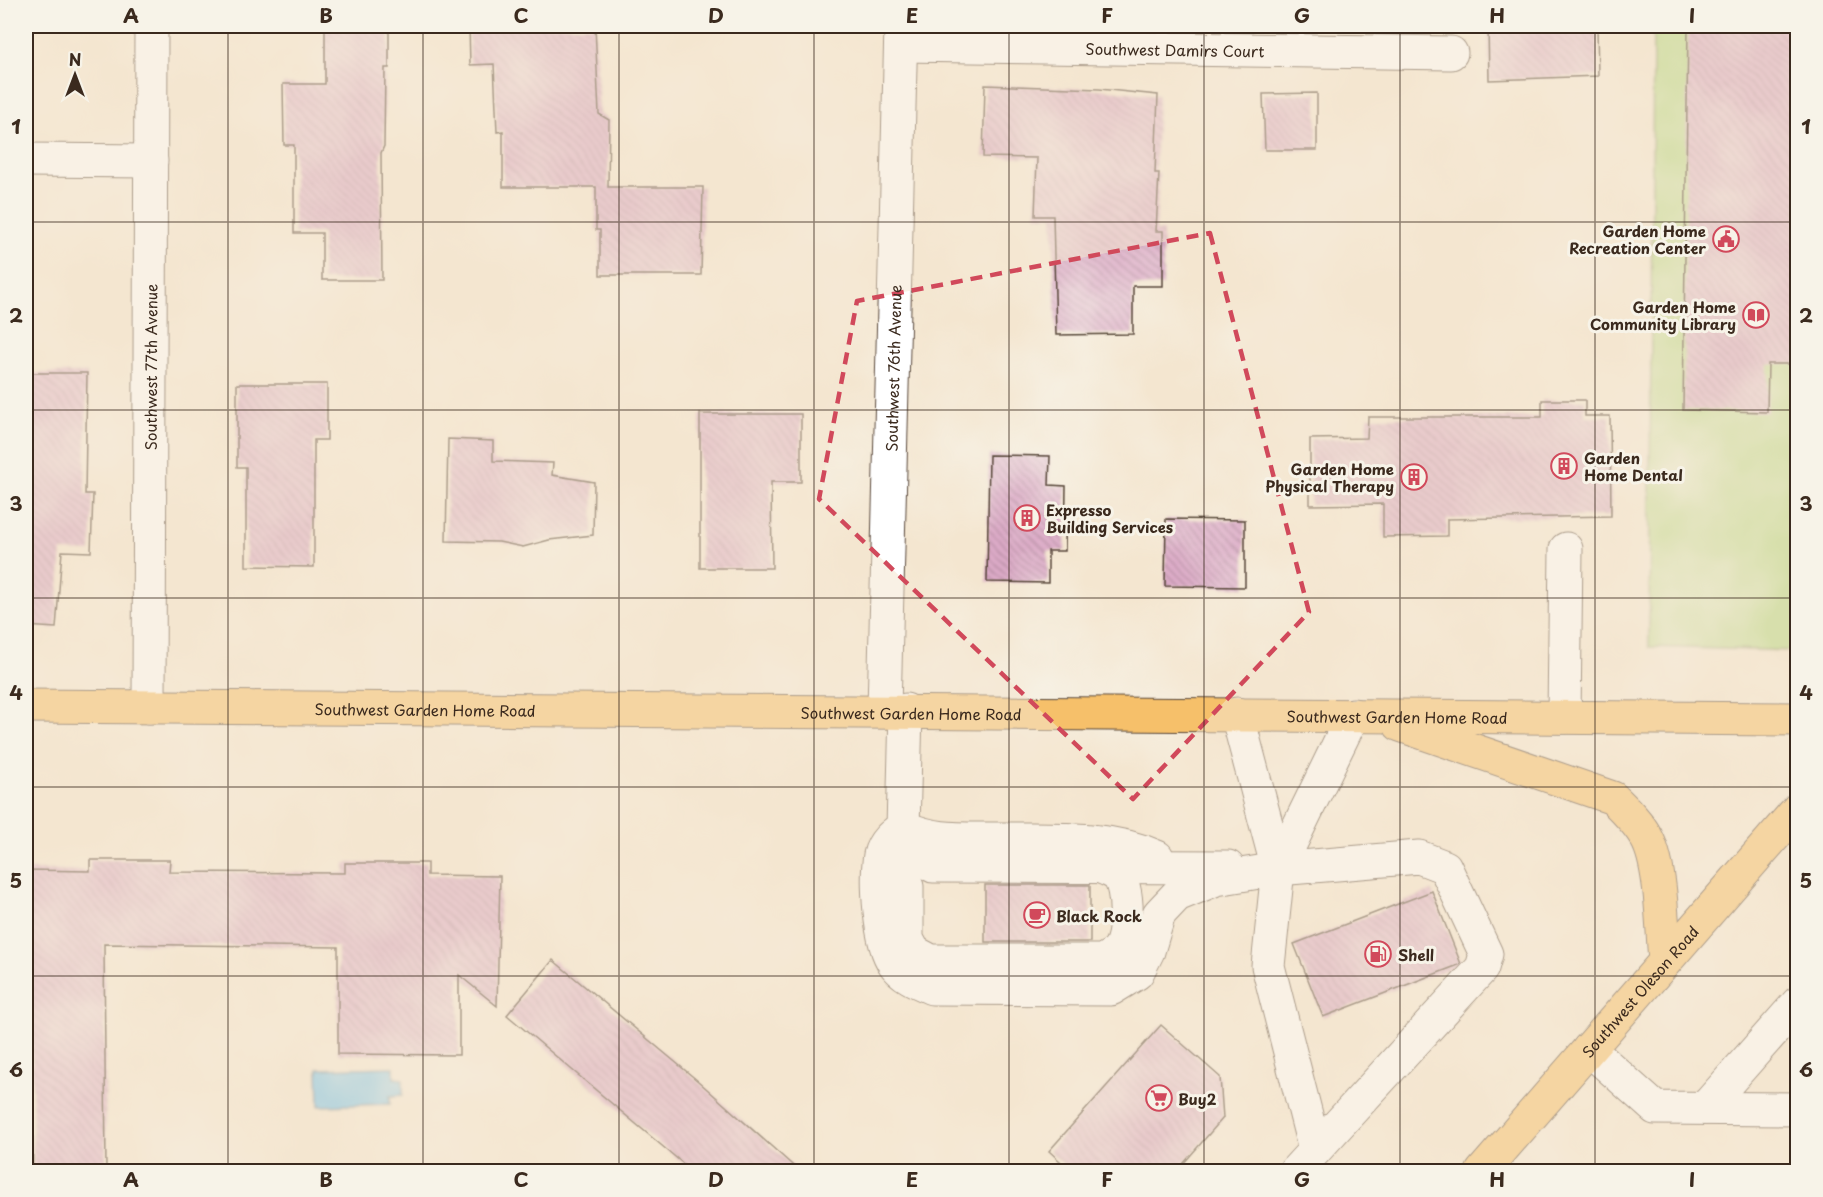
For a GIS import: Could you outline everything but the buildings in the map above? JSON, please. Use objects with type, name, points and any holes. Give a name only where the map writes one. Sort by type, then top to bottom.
[{"type":"main road","name":"Southwest Garden Home Road","points":[[26,706],[895,710],[1797,719]]},
{"type":"main road","points":[[1363,715],[1613,798],[1648,839],[1655,866],[1665,960]]},
{"type":"main road","name":"Southwest Oleson Road","points":[[1482,1172],[1797,809]]},
{"type":"street","name":"Southwest 77th Avenue","points":[[149,707],[150,26]]},
{"type":"street","name":"Southwest Damirs Court","points":[[901,35],[1291,38],[1451,53]]},
{"type":"street","name":"Southwest 76th Avenue","points":[[901,35],[895,710],[903,827],[902,869],[907,886],[907,939],[914,952],[931,961],[1103,961],[1118,951],[1125,935],[1125,909],[1124,887],[1117,875],[1101,867]]},
{"type":"street","points":[[26,160],[150,161]]},
{"type":"street","points":[[1564,717],[1566,549]]},
{"type":"street","points":[[1237,714],[1278,869],[1268,966],[1305,1161]]},
{"type":"street","points":[[1278,869],[1363,715]]},
{"type":"street","points":[[903,827],[920,857],[933,866],[1278,869]]},
{"type":"street","points":[[903,827],[938,839],[1082,841],[1121,844],[1178,867]]},
{"type":"street","points":[[903,827],[889,838],[880,854],[880,924],[885,946],[894,964],[910,978],[932,988],[1111,989],[1137,973],[1148,951],[1159,914],[1177,895],[1221,877],[1278,869],[1419,857],[1445,867],[1486,954],[1482,968],[1305,1161]]},
{"type":"street","points":[[1705,1108],[1797,1003]]},
{"type":"street","points":[[1589,1049],[1655,1108],[1797,1109]]},
{"type":"highlighted area","points":[[1210,233],[1309,612],[1133,799],[819,499],[857,301]]},
{"type":"green space","name":"Garden Home Recreation Center","points":[[1653,26],[1797,26],[1797,651],[1649,647]]},
{"type":"water","points":[[394,1067],[394,1078],[403,1079],[403,1095],[390,1096],[390,1104],[319,1106],[318,1069]]},
{"type":"place","name":"Garden Home Recreation Center","points":[[1726,239]]},
{"type":"place","name":"Garden Home Community Library","points":[[1756,315]]},
{"type":"place","name":"Garden Home Dental","points":[[1564,466]]},
{"type":"place","name":"Garden Home Physical Therapy","points":[[1414,477]]},
{"type":"place","name":"Expresso Building Services","points":[[1027,518]]},
{"type":"place","name":"Black Rock","points":[[1037,915]]},
{"type":"place","name":"Shell","points":[[1378,954]]},
{"type":"place","name":"Buy2","points":[[1159,1098]]}]
